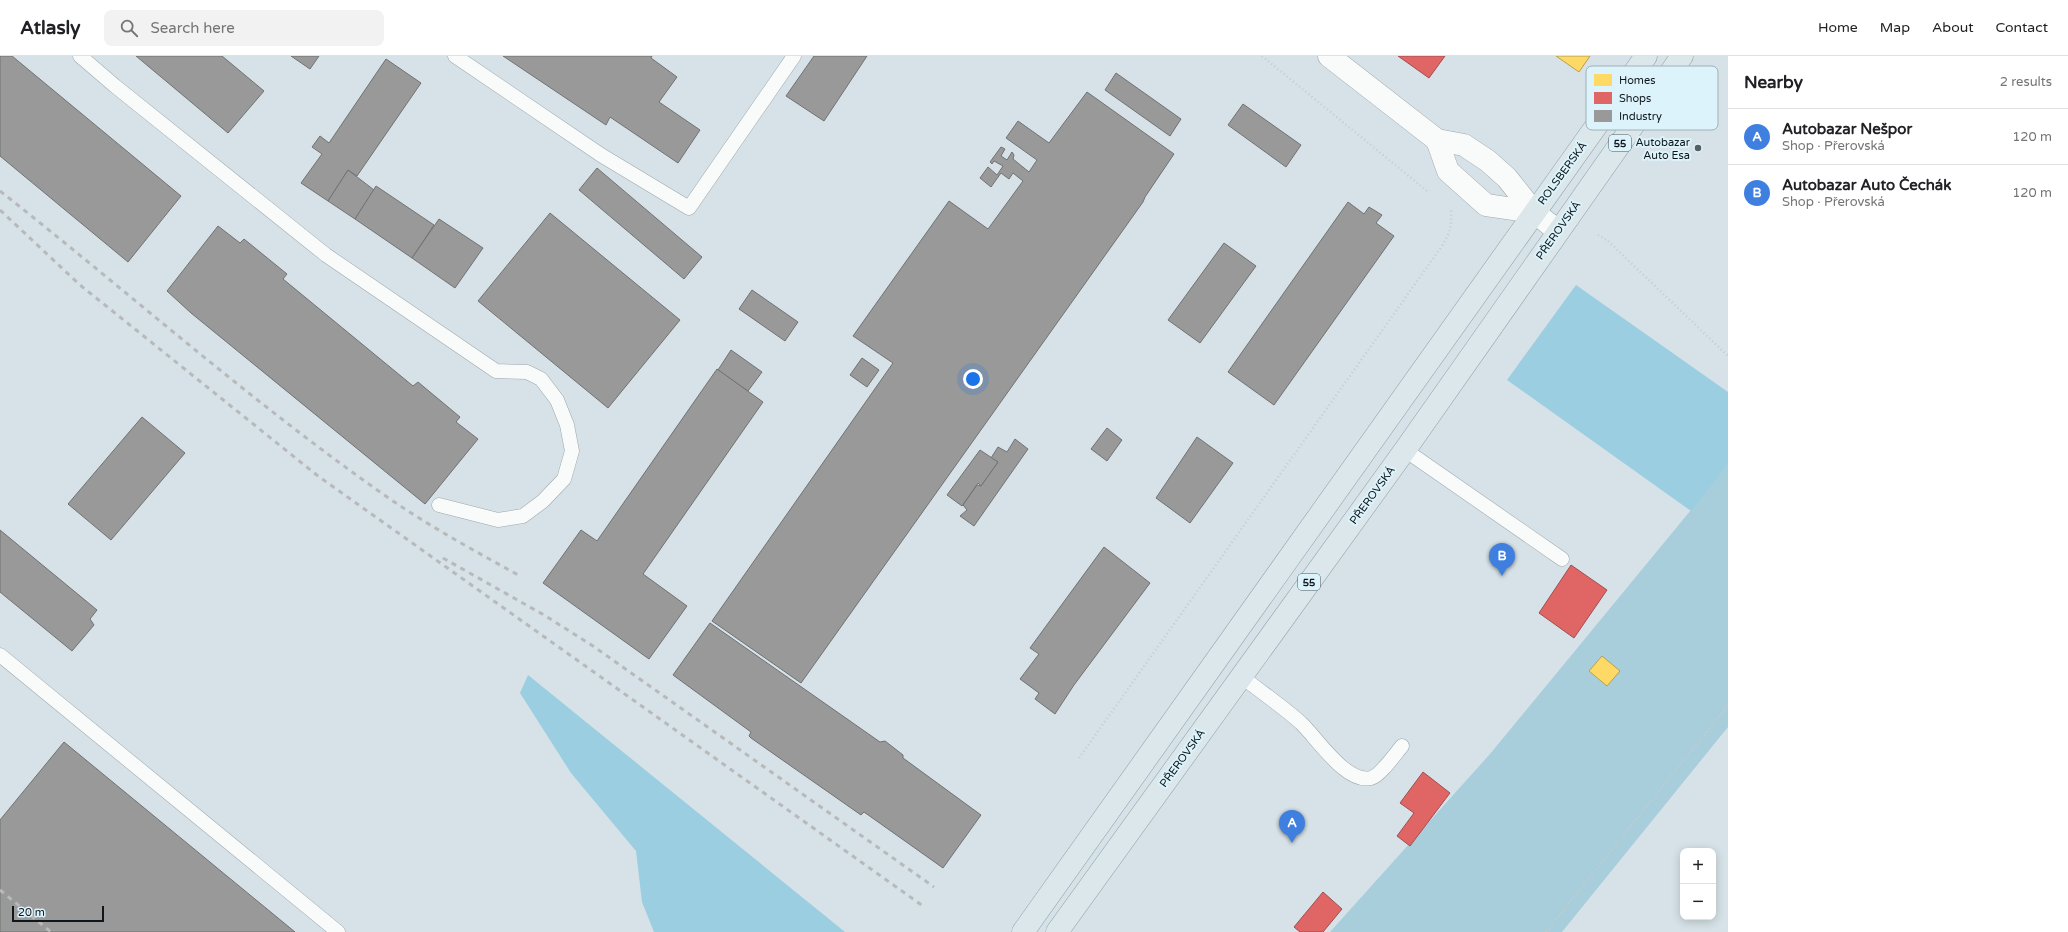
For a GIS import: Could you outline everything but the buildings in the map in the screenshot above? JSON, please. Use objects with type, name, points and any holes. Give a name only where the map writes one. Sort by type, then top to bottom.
[{"type":"main road","name":"ROLSBERSKÁ","points":[[1639,66],[1646,56]]},
{"type":"main road","name":"PŘEROVSKÁ","points":[[1675,66],[1682,56]]},
{"type":"main road","name":"ROLSBERSKÁ","points":[[1534,212],[1593,130]]},
{"type":"main road","name":"PŘEROVSKÁ","points":[[1057,932],[1405,450],[1630,130]]},
{"type":"main road","name":"55","points":[[1023,932],[1534,212]]},
{"type":"street","points":[[1329,56],[1437,140],[1464,145],[1488,161],[1507,178],[1534,212],[1558,231]]},
{"type":"street","points":[[1437,140],[1448,171],[1486,205],[1534,212]]},
{"type":"lane","points":[[80,56],[115,86],[326,255],[496,371],[526,372],[541,379],[557,400],[567,425],[572,451],[564,479],[543,501],[523,516],[498,520],[439,505]]},
{"type":"lane","points":[[455,56],[601,155],[689,208],[794,56]]},
{"type":"lane","points":[[1405,450],[1562,560]]},
{"type":"lane","points":[[0,655],[338,932]]},
{"type":"lane","points":[[1241,676],[1301,724],[1349,772],[1361,778],[1371,778],[1378,774],[1402,746]]},
{"type":"path","points":[[1262,56],[1432,194]]},
{"type":"path","points":[[1080,758],[1442,246],[1449,234],[1452,223],[1451,210]]},
{"type":"path","points":[[1598,235],[1608,241],[1728,356]]},
{"type":"path","points":[[1546,932],[1728,705]]},
{"type":"shaded area","points":[[1576,285],[1728,392],[1728,465],[1691,511],[1507,380]]},
{"type":"shaded area","points":[[1728,465],[1728,727],[1562,932],[1330,932],[1490,754]]},
{"type":"shaded area","points":[[528,675],[845,932],[654,932],[642,902],[636,851],[571,773],[520,693]]},
{"type":"railway","points":[[0,191],[235,382],[331,456],[414,515],[520,576]]},
{"type":"railway","points":[[0,210],[80,285],[318,476],[923,906]]},
{"type":"railway","points":[[443,558],[544,615],[593,646],[934,887]]},
{"type":"railway","points":[[0,890],[51,932]]},
{"type":"place","name":"Autobazar Auto Esa","points":[[1698,148]]},
{"type":"place","name":"Autobazar Auto Čechák","points":[[1502,576]]},
{"type":"place","name":"Autobazar Nešpor","points":[[1292,843]]}]
